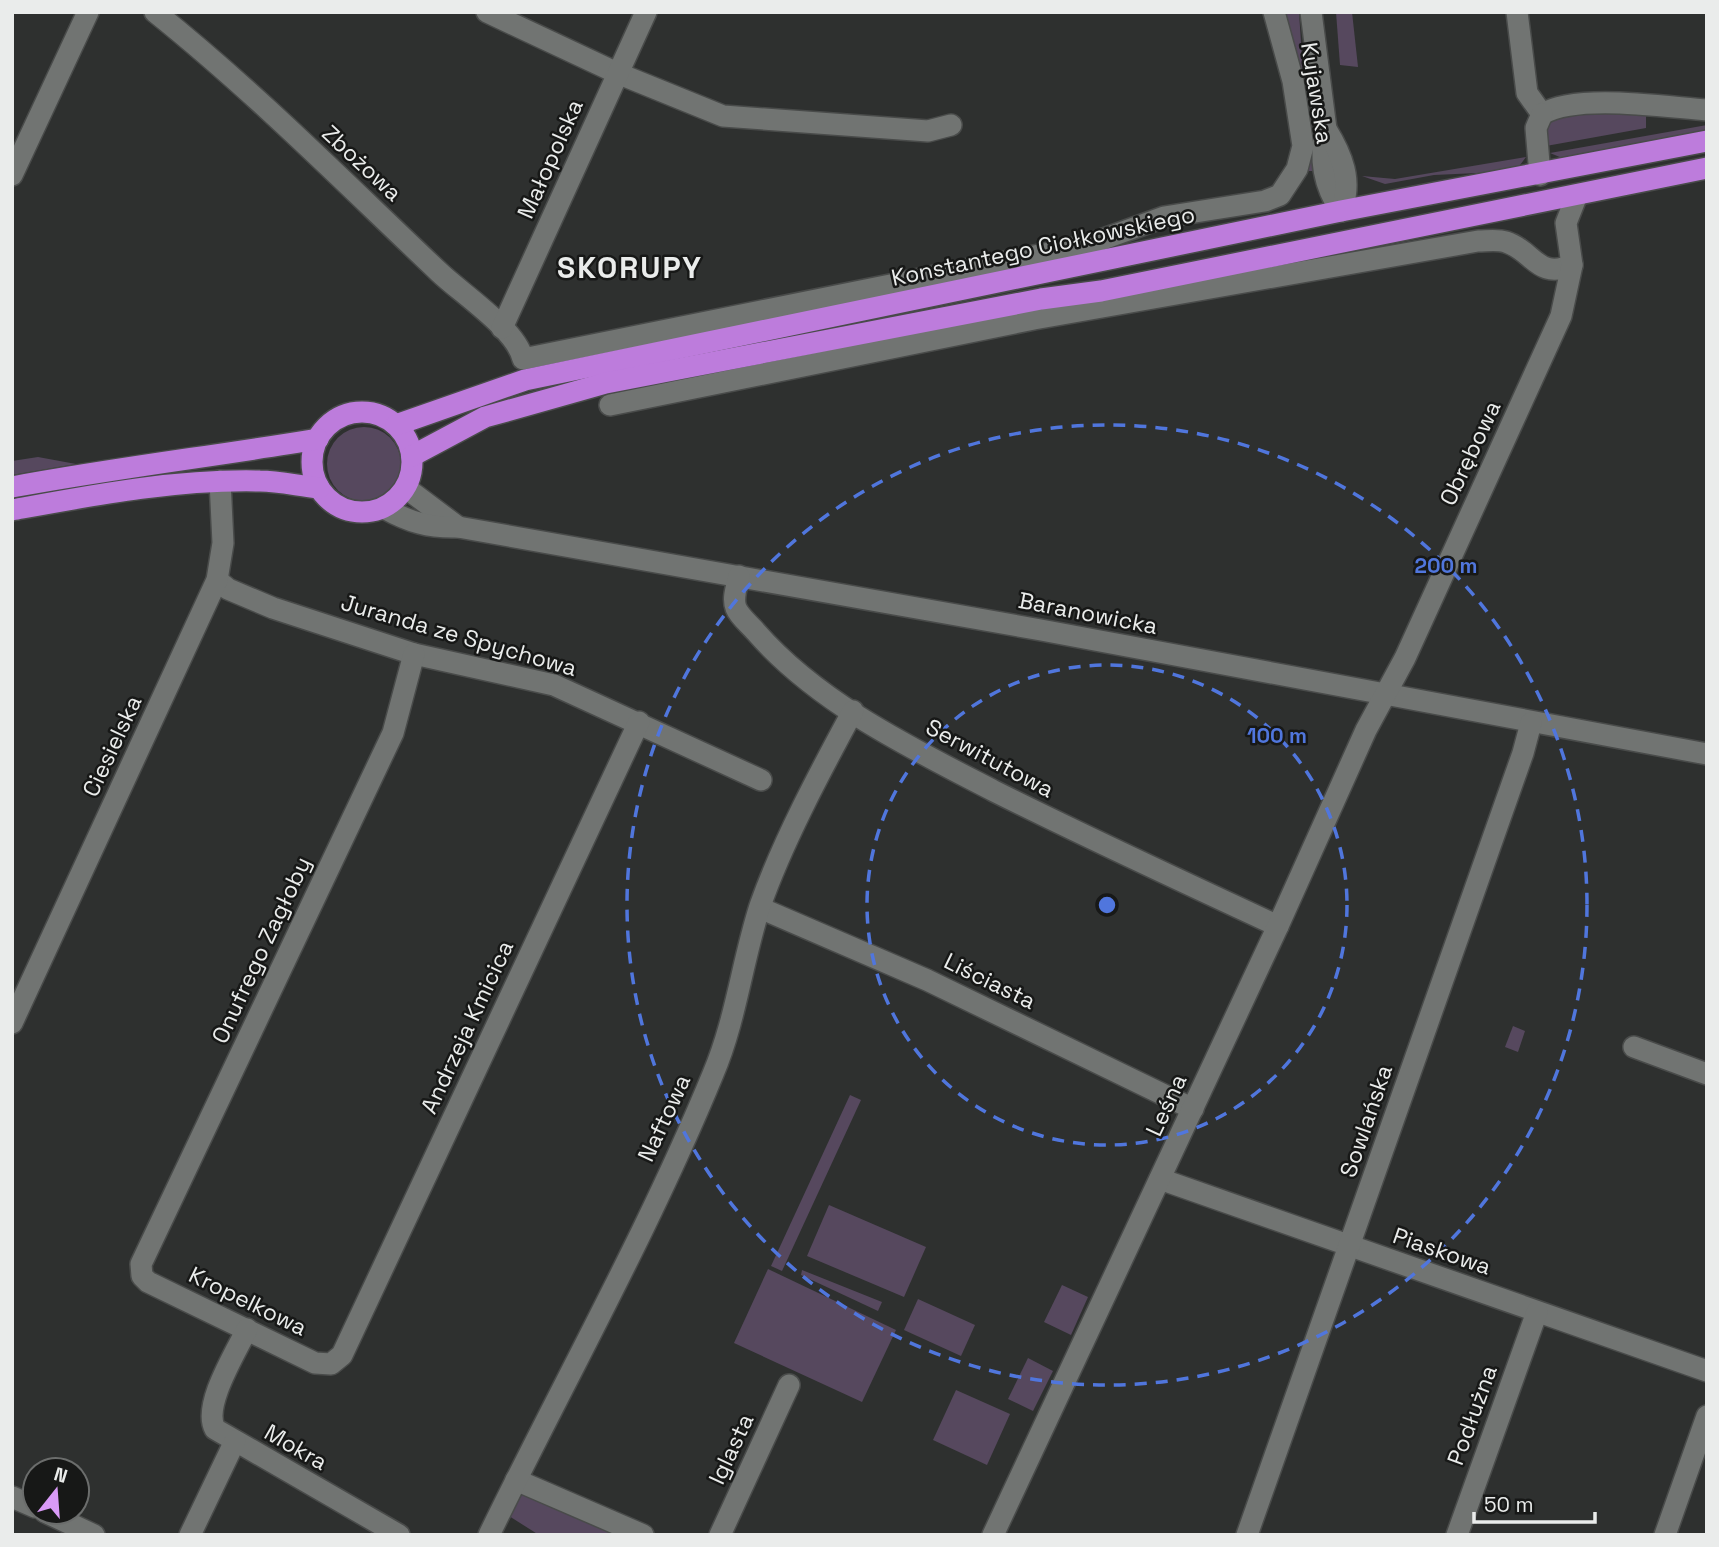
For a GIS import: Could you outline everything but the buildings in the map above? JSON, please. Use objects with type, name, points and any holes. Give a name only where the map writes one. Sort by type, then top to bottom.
[{"type":"highway","name":"Konstantego Ciołkowskiego","points":[[396,425],[525,380],[1341,211],[1707,142]]},
{"type":"highway","points":[[412,456],[485,416],[606,383],[1041,299],[1101,291],[1707,168]]},
{"type":"highway","points":[[1341,211],[1346,241]]},
{"type":"highway","points":[[357,412],[383,416],[396,425],[404,434],[412,456],[411,478],[406,488],[384,508],[370,513],[348,510],[328,500],[319,488],[312,464],[318,439],[337,419],[357,412]]},
{"type":"highway","points":[[12,487],[106,469],[204,458],[318,439]]},
{"type":"highway","points":[[12,510],[128,490],[220,481],[263,481],[319,488]]},
{"type":"street","points":[[12,175],[88,12]]},
{"type":"street","name":"Zbożowa","points":[[155,12],[240,84],[460,292],[502,328],[518,346],[523,359]]},
{"type":"street","points":[[487,12],[617,72],[723,116],[928,131],[951,125]]},
{"type":"street","name":"Małopolska","points":[[502,328],[646,12]]},
{"type":"street","name":"Kujawska","points":[[523,359],[1084,246],[1164,217],[1273,199],[1291,181],[1303,146],[1293,81],[1274,12]]},
{"type":"street","points":[[1311,12],[1326,129],[1338,148],[1347,182],[1348,192],[1341,211]]},
{"type":"street","points":[[1517,12],[1527,93],[1542,114]]},
{"type":"street","points":[[1540,174],[1536,128],[1542,114],[1564,106],[1616,103],[1707,110]]},
{"type":"street","name":"Obrębowa","points":[[1384,696],[1410,646],[1561,316],[1572,265],[1566,223],[1577,195]]},
{"type":"street","points":[[1541,201],[1566,223]]},
{"type":"street","points":[[610,405],[1034,319],[1478,242],[1506,242],[1549,269],[1559,270],[1572,265]]},
{"type":"street","name":"Ciesielska","points":[[12,1023],[217,580],[223,543],[220,481]]},
{"type":"street","name":"Baranowicka","points":[[406,488],[458,527]]},
{"type":"street","name":"Baranowicka","points":[[384,508],[408,522],[436,528],[458,527],[739,576],[1707,754]]},
{"type":"street","name":"Serwitutowa","points":[[739,576],[734,599],[736,610],[794,670],[853,711],[909,745],[1005,796],[1278,926]]},
{"type":"street","name":"Juranda ze Spychowa","points":[[217,580],[228,589],[273,608],[414,654],[554,685],[761,780]]},
{"type":"street","name":"Onufrego Zagłoby","points":[[141,1264],[393,733],[414,654]]},
{"type":"street","name":"Leśna","points":[[993,1535],[1384,696]]},
{"type":"street","name":"Naftowa","points":[[489,1535],[609,1299],[713,1074],[732,1023],[760,908],[773,872],[853,711]]},
{"type":"street","name":"Andrzeja Kmicica","points":[[342,1355],[639,722]]},
{"type":"street","name":"Sowlańska","points":[[1247,1535],[1523,753],[1531,723]]},
{"type":"street","name":"Liściasta","points":[[760,908],[927,980],[1193,1109]]},
{"type":"street","points":[[1634,1047],[1707,1074]]},
{"type":"street","name":"Piaskowa","points":[[1160,1179],[1707,1371]]},
{"type":"street","name":"Kropelkowa","points":[[141,1264],[142,1276],[148,1282],[323,1365],[337,1361],[342,1355]]},
{"type":"street","name":"Podłużna","points":[[1457,1535],[1537,1312]]},
{"type":"street","name":"Mokra","points":[[247,1329],[212,1405],[211,1421],[215,1429],[399,1535]]},
{"type":"street","name":"Iglasta","points":[[720,1535],[789,1385]]},
{"type":"street","points":[[1665,1535],[1707,1416]]},
{"type":"street","points":[[190,1535],[235,1441]]},
{"type":"street","points":[[516,1480],[643,1535]]},
{"type":"street","points":[[75,1526],[94,1535]]},
{"type":"shaded area","points":[[1281,12],[1299,12],[1304,88],[1316,171],[1306,171]]},
{"type":"shaded area","points":[[1336,12],[1352,12],[1358,67],[1340,65]]},
{"type":"shaded area","points":[[1584,113],[1646,113],[1646,128],[1546,146],[1546,129],[1554,117]]},
{"type":"shaded area","points":[[1707,125],[1707,132],[1567,160],[1550,153]]},
{"type":"shaded area","points":[[1526,157],[1517,169],[1499,172],[1434,175],[1385,184],[1362,176],[1395,179]]},
{"type":"shaded area","points":[[364,427],[385,433],[395,443],[401,464],[395,485],[385,495],[364,501],[343,495],[333,485],[327,464],[333,443],[343,433]]},
{"type":"shaded area","points":[[38,457],[76,464],[12,475],[12,461]]},
{"type":"shaded area","points":[[1513,1026],[1525,1031],[1518,1052],[1505,1047]]},
{"type":"shaded area","points":[[850,1095],[861,1100],[782,1271],[771,1266]]},
{"type":"shaded area","points":[[829,1205],[926,1247],[904,1297],[807,1256]]},
{"type":"shaded area","points":[[768,1269],[896,1330],[862,1402],[734,1343]]},
{"type":"shaded area","points":[[802,1270],[882,1302],[878,1311],[801,1275]]},
{"type":"shaded area","points":[[1062,1285],[1088,1297],[1071,1335],[1044,1322]]},
{"type":"shaded area","points":[[918,1299],[975,1325],[961,1356],[904,1330]]},
{"type":"shaded area","points":[[1028,1358],[1053,1371],[1033,1411],[1008,1399]]},
{"type":"shaded area","points":[[956,1390],[1010,1414],[987,1465],[933,1440]]},
{"type":"shaded area","points":[[523,1493],[614,1535],[539,1535],[509,1516]]},
{"type":"district","name":"SKORUPY","points":[[630,267]]}]
